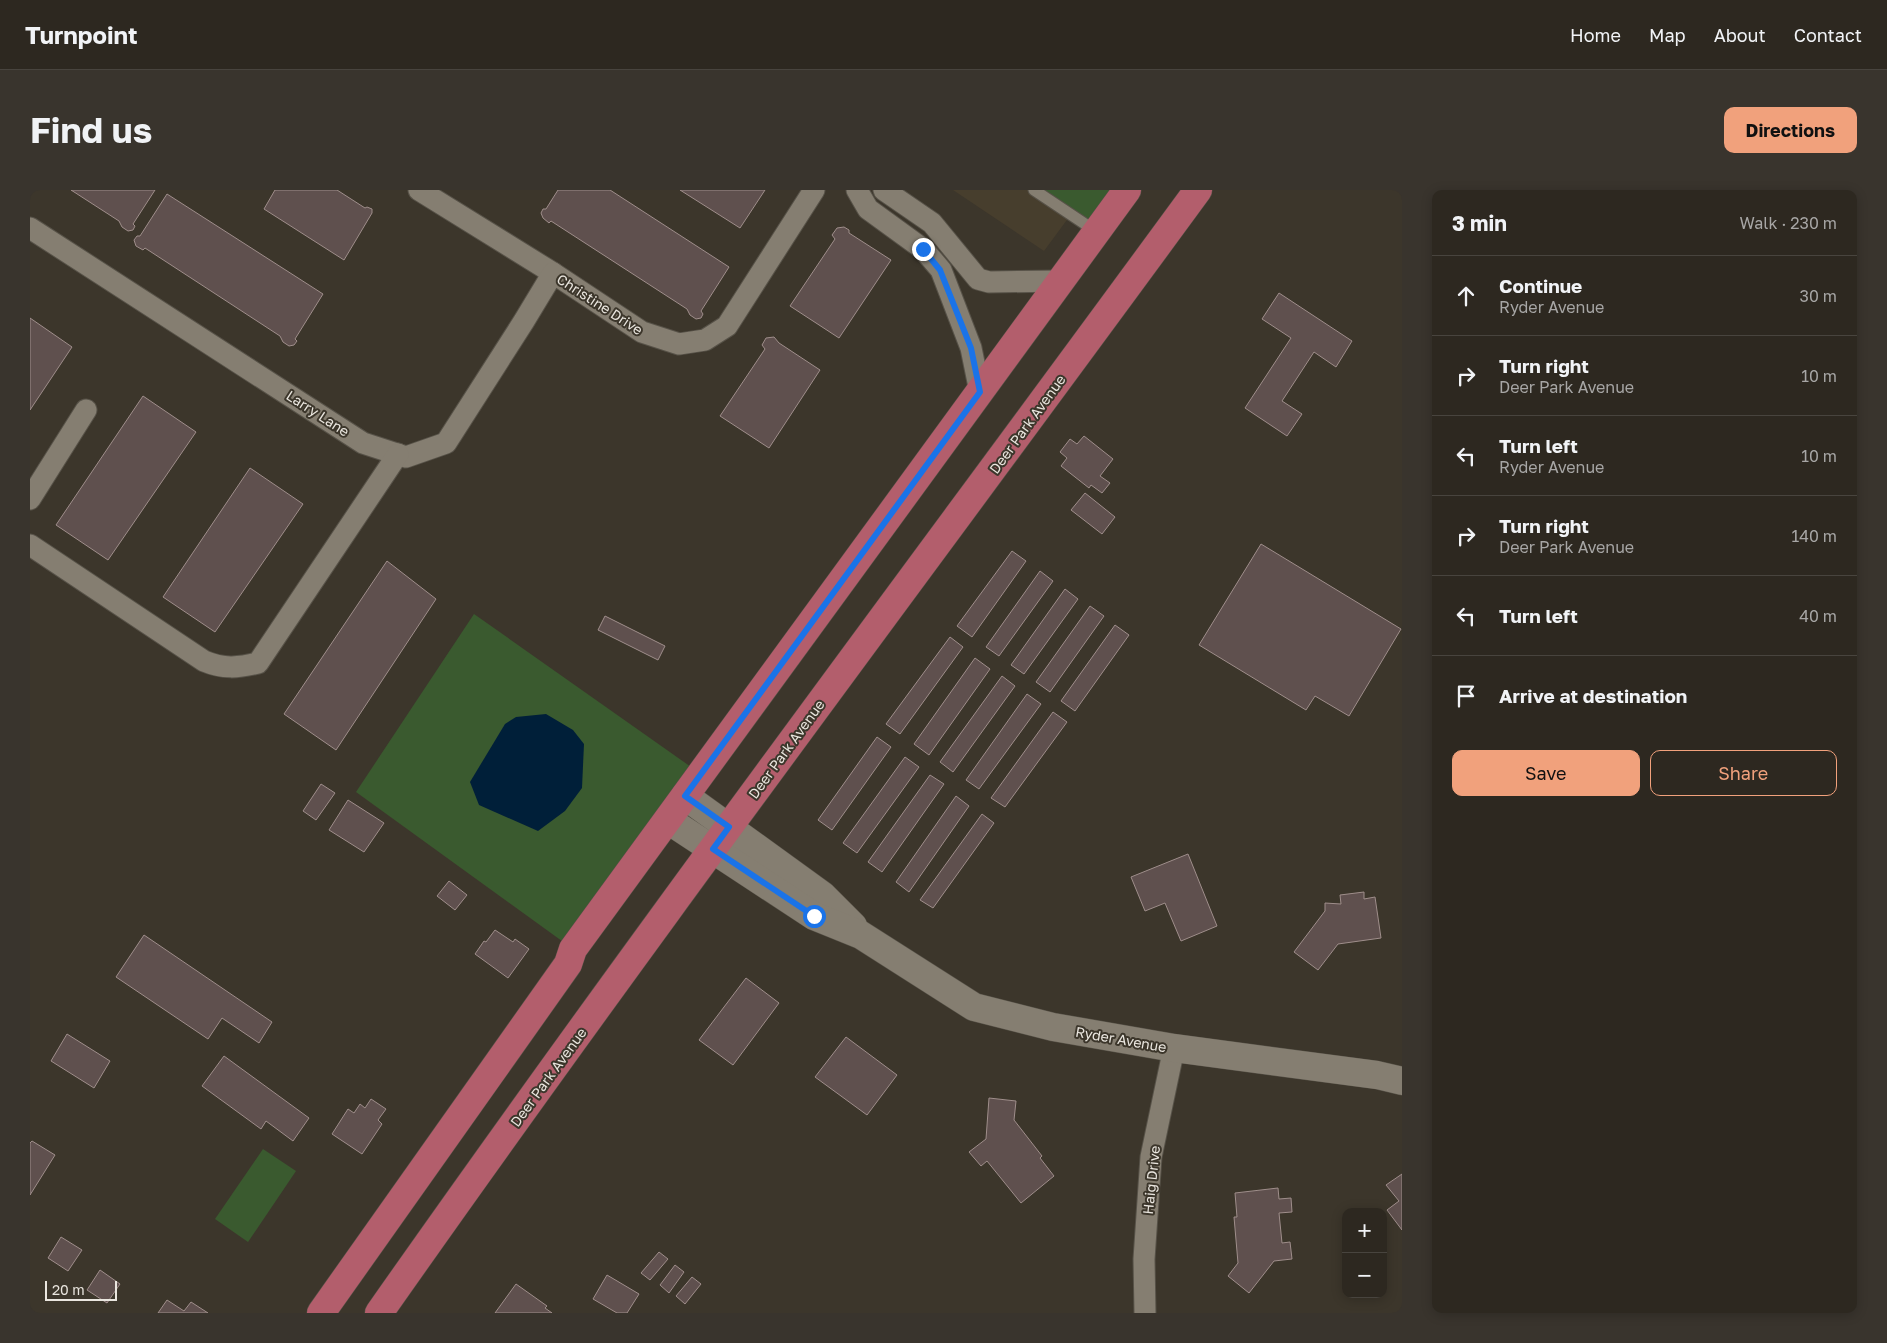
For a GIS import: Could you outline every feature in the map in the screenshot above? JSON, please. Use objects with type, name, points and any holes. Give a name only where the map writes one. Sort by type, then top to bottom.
[{"type":"main road","points":[[321,1313],[568,964],[573,949],[1127,190]]},
{"type":"main road","name":"Deer Park Avenue","points":[[379,1313],[468,1186],[729,827],[1198,190]]},
{"type":"street","name":"Christine Drive","points":[[419,190],[553,273],[642,332],[679,344],[705,340],[727,326],[814,190]]},
{"type":"street","points":[[857,190],[868,210],[923,249],[940,270],[971,348],[980,392]]},
{"type":"street","points":[[884,190],[932,223],[978,279],[989,282],[1061,281]]},
{"type":"street","name":"Larry Lane","points":[[30,228],[363,443],[406,457],[446,443],[524,322],[553,273]]},
{"type":"street","points":[[30,499],[86,410]]},
{"type":"street","points":[[30,545],[204,661],[219,667],[252,665],[258,663],[398,454]]},
{"type":"street","name":"Ryder Avenue","points":[[685,796],[822,895],[861,935]]},
{"type":"street","name":"Ryder Avenue","points":[[668,820],[814,916],[861,935],[974,1006],[1053,1027],[1174,1048],[1378,1075],[1402,1081]]},
{"type":"street","name":"Haig Drive","points":[[1145,1313],[1144,1259],[1151,1157],[1174,1048]]},
{"type":"lane","points":[[1034,190],[1097,232]]},
{"type":"shaded area","points":[[953,190],[1089,190],[1044,251]]},
{"type":"green space","points":[[1034,190],[1127,190],[1097,232]]},
{"type":"green space","points":[[474,614],[701,774],[573,949],[356,792]]},
{"type":"green space","points":[[263,1149],[296,1171],[248,1242],[215,1219]]},
{"type":"water","points":[[546,714],[573,730],[584,744],[582,788],[565,811],[538,831],[479,805],[470,782],[505,724],[516,717]]},
{"type":"building","points":[[71,190],[155,190],[133,224],[135,226],[133,230],[128,231],[122,227],[119,221]]},
{"type":"building","points":[[275,190],[337,190],[365,208],[372,209],[372,213],[344,260],[264,209]]},
{"type":"building","points":[[558,190],[610,190],[729,267],[701,311],[703,314],[701,318],[696,319],[690,315],[687,309],[551,221],[549,223],[543,218],[541,213],[543,209],[546,209]]},
{"type":"building","points":[[680,190],[765,190],[740,228]]},
{"type":"building","points":[[167,194],[323,294],[295,339],[297,341],[294,345],[289,346],[283,342],[280,336],[145,248],[143,250],[136,246],[134,240],[137,236],[140,236]]},
{"type":"building","points":[[844,227],[849,230],[849,233],[891,260],[839,338],[790,306],[835,239],[832,235],[837,228]]},
{"type":"building","points":[[1279,293],[1352,341],[1336,367],[1314,352],[1282,401],[1302,414],[1287,436],[1245,408],[1291,338],[1262,319]]},
{"type":"building","points":[[30,318],[72,347],[30,410]]},
{"type":"building","points":[[774,337],[779,343],[820,370],[769,448],[720,416],[765,349],[762,345],[766,338]]},
{"type":"building","points":[[143,396],[196,432],[108,560],[56,525]]},
{"type":"building","points":[[1084,436],[1113,459],[1100,476],[1110,483],[1102,493],[1091,485],[1089,488],[1061,466],[1067,458],[1060,452],[1070,439],[1077,444]]},
{"type":"building","points":[[250,468],[303,504],[215,632],[163,597]]},
{"type":"building","points":[[1085,493],[1115,517],[1102,534],[1071,510]]},
{"type":"building","points":[[1261,544],[1401,629],[1349,716],[1315,696],[1306,710],[1199,645]]},
{"type":"building","points":[[1012,551],[1026,561],[972,637],[957,626]]},
{"type":"building","points":[[387,561],[436,599],[336,750],[284,714]]},
{"type":"building","points":[[1040,571],[1053,581],[999,656],[986,647]]},
{"type":"building","points":[[1065,589],[1078,599],[1024,674],[1011,665]]},
{"type":"building","points":[[1090,606],[1104,616],[1050,692],[1036,682]]},
{"type":"building","points":[[605,616],[665,646],[658,660],[598,630]]},
{"type":"building","points":[[1115,625],[1129,635],[1075,711],[1061,701]]},
{"type":"building","points":[[950,637],[963,647],[900,734],[886,724]]},
{"type":"building","points":[[975,658],[990,669],[929,755],[914,744]]},
{"type":"building","points":[[1002,676],[1015,686],[953,772],[940,762]]},
{"type":"building","points":[[1027,694],[1041,704],[979,789],[966,780]]},
{"type":"building","points":[[1053,712],[1067,722],[1005,807],[991,798]]},
{"type":"building","points":[[877,737],[891,747],[832,830],[818,820]]},
{"type":"building","points":[[905,757],[919,767],[857,853],[843,843]]},
{"type":"building","points":[[930,775],[944,784],[882,872],[868,862]]},
{"type":"building","points":[[321,784],[335,793],[316,820],[303,811]]},
{"type":"building","points":[[956,796],[969,806],[909,892],[896,882]]},
{"type":"building","points":[[348,800],[384,823],[364,852],[329,830]]},
{"type":"building","points":[[982,814],[994,823],[933,908],[920,900]]},
{"type":"building","points":[[1188,854],[1217,926],[1181,941],[1165,903],[1145,911],[1131,877]]},
{"type":"building","points":[[449,881],[467,895],[455,910],[437,896]]},
{"type":"building","points":[[1364,892],[1364,899],[1375,897],[1381,938],[1338,944],[1318,970],[1294,952],[1325,911],[1325,903],[1341,904],[1340,895]]},
{"type":"building","points":[[495,930],[513,942],[515,939],[529,949],[508,978],[475,954]]},
{"type":"building","points":[[144,935],[272,1022],[259,1043],[222,1018],[208,1039],[116,977]]},
{"type":"building","points":[[746,978],[779,1003],[733,1065],[699,1040]]},
{"type":"building","points":[[67,1034],[110,1061],[94,1088],[51,1061]]},
{"type":"building","points":[[846,1037],[897,1075],[867,1115],[815,1077]]},
{"type":"building","points":[[224,1056],[309,1118],[293,1141],[266,1121],[261,1129],[202,1086]]},
{"type":"building","points":[[989,1098],[1016,1101],[1014,1120],[1042,1156],[1040,1158],[1054,1176],[1021,1203],[987,1161],[981,1166],[969,1152],[986,1139]]},
{"type":"building","points":[[371,1099],[386,1109],[378,1120],[382,1124],[362,1154],[332,1134],[348,1109],[354,1113],[360,1104],[365,1108]]},
{"type":"building","points":[[32,1141],[55,1155],[30,1195],[30,1143]]},
{"type":"building","points":[[1402,1174],[1402,1230],[1387,1210],[1399,1201],[1386,1185]]},
{"type":"building","points":[[1278,1188],[1279,1199],[1291,1198],[1292,1212],[1279,1213],[1282,1243],[1290,1242],[1292,1259],[1274,1261],[1249,1293],[1228,1276],[1238,1263],[1234,1217],[1237,1217],[1235,1193]]},
{"type":"building","points":[[61,1237],[82,1250],[68,1271],[48,1258]]},
{"type":"building","points":[[659,1252],[668,1259],[650,1280],[641,1273]]},
{"type":"building","points":[[675,1265],[684,1272],[669,1293],[660,1285]]},
{"type":"building","points":[[100,1270],[120,1284],[107,1303],[87,1290]]},
{"type":"building","points":[[607,1275],[639,1294],[627,1313],[617,1313],[593,1299]]},
{"type":"building","points":[[692,1277],[701,1284],[685,1304],[676,1296]]},
{"type":"building","points":[[516,1284],[547,1306],[545,1308],[552,1313],[495,1313]]},
{"type":"building","points":[[167,1300],[184,1311],[191,1302],[208,1313],[158,1313]]},
{"type":"route","points":[[814,916],[713,849],[729,827],[685,796],[980,392],[971,348],[940,270],[923,249]]}]
